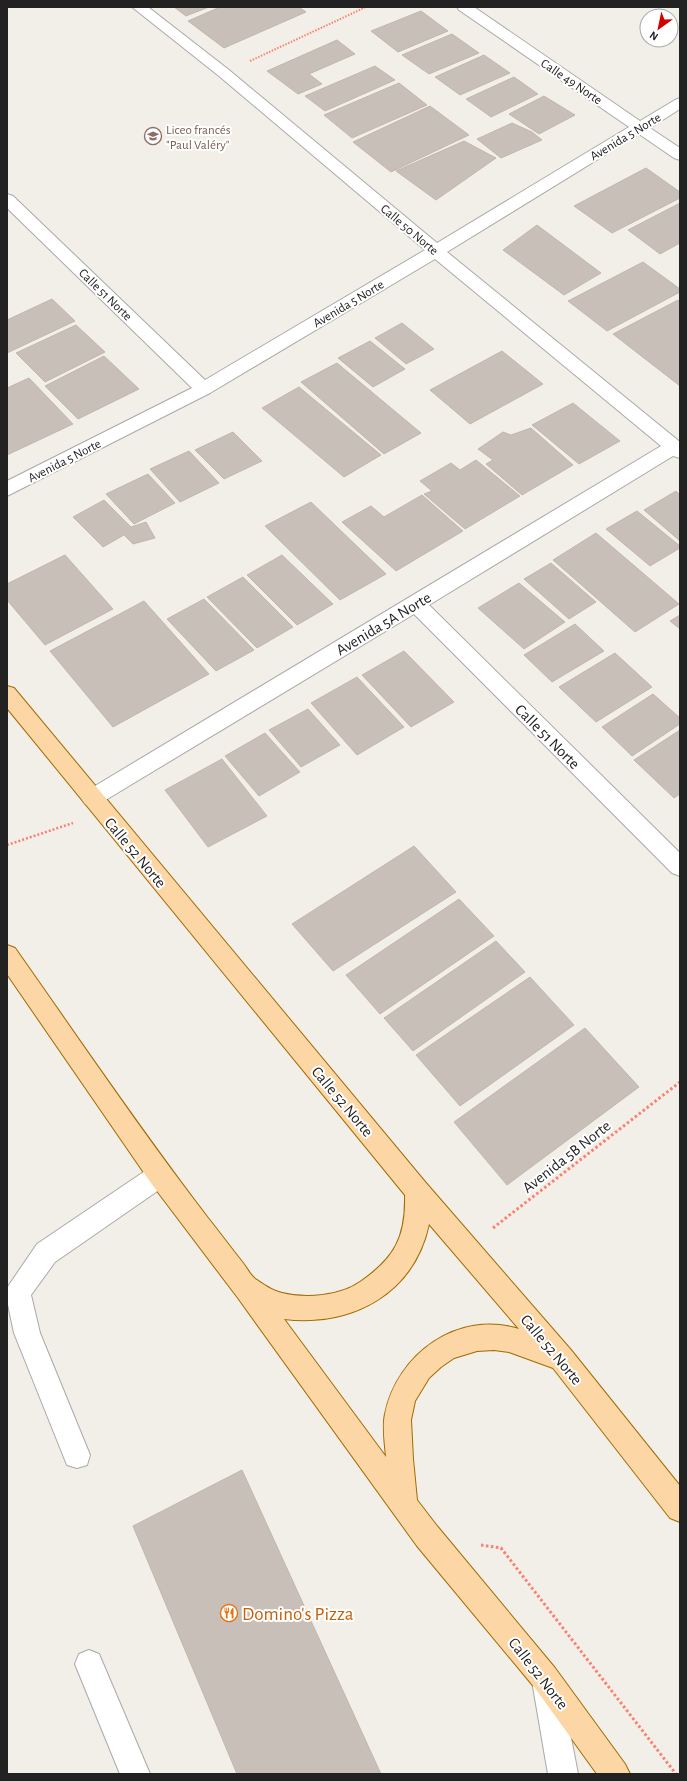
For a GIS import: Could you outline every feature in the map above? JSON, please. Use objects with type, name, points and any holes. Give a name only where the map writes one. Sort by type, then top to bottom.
[{"type":"main road","name":"Calle 52 Norte","points":[[7,694],[417,1191],[562,1360],[680,1508]]},
{"type":"main road","name":"Calle 52 Norte","points":[[7,955],[160,1175],[247,1289],[427,1536],[545,1678],[615,1774]]},
{"type":"main road","points":[[247,1289],[282,1305],[302,1308],[321,1308],[359,1298],[376,1288],[390,1276],[410,1244],[416,1227],[417,1191]]},
{"type":"main road","points":[[404,1505],[398,1450],[398,1414],[410,1382],[432,1356],[461,1341],[494,1337],[528,1345],[562,1360]]},
{"type":"street","name":"Calle 50 Norte","points":[[138,7],[224,73],[436,251],[677,450]]},
{"type":"street","name":"Calle 49 Norte","points":[[464,7],[680,155]]},
{"type":"street","name":"Avenida 5 Norte","points":[[7,488],[204,389],[680,103]]},
{"type":"street","name":"Calle 51 Norte","points":[[7,199],[204,389]]},
{"type":"street","name":"Avenida 5A Norte","points":[[98,805],[416,604],[677,450]]},
{"type":"street","name":"Calle 51 Norte","points":[[416,604],[680,867]]},
{"type":"street","points":[[77,1455],[27,1334],[18,1292],[46,1253],[160,1175]]},
{"type":"street","points":[[89,1664],[134,1774]]},
{"type":"street","points":[[545,1678],[563,1774]]},
{"type":"path","points":[[224,73],[366,7]]},
{"type":"path","points":[[7,845],[98,805]]},
{"type":"path","name":"Avenida 5B Norte","points":[[466,1249],[680,1082]]},
{"type":"path","points":[[478,1545],[501,1548],[676,1774]]},
{"type":"building","points":[[174,7],[209,7],[186,16]]},
{"type":"building","points":[[220,7],[299,7],[306,12],[224,48],[188,21]]},
{"type":"building","points":[[421,11],[448,31],[398,52],[371,31]]},
{"type":"building","points":[[452,34],[479,53],[429,74],[402,55]]},
{"type":"building","points":[[337,40],[355,54],[309,74],[322,84],[298,94],[267,71]]},
{"type":"building","points":[[484,55],[510,73],[460,95],[435,77]]},
{"type":"building","points":[[375,66],[395,80],[325,111],[305,96]]},
{"type":"building","points":[[514,77],[538,94],[491,117],[466,99]]},
{"type":"building","points":[[399,83],[427,105],[352,138],[324,115]]},
{"type":"building","points":[[544,96],[575,115],[539,134],[509,114]]},
{"type":"building","points":[[430,106],[469,135],[391,172],[353,142]]},
{"type":"building","points":[[512,123],[532,132],[542,140],[501,158],[477,139]]},
{"type":"building","points":[[464,141],[496,158],[436,200],[396,171]]},
{"type":"building","points":[[646,168],[680,192],[680,198],[612,233],[574,206]]},
{"type":"building","points":[[680,203],[680,243],[660,254],[628,230]]},
{"type":"building","points":[[537,225],[601,273],[564,295],[503,250]]},
{"type":"building","points":[[643,262],[680,289],[680,292],[607,331],[568,301]]},
{"type":"building","points":[[52,299],[75,321],[7,353],[7,320]]},
{"type":"building","points":[[678,300],[680,302],[680,386],[613,334]]},
{"type":"building","points":[[402,323],[434,349],[406,364],[375,338]]},
{"type":"building","points":[[76,325],[105,352],[45,382],[16,353]]},
{"type":"building","points":[[370,341],[405,369],[373,387],[338,358]]},
{"type":"building","points":[[502,351],[543,384],[470,424],[430,390]]},
{"type":"building","points":[[104,356],[139,389],[78,419],[45,386]]},
{"type":"building","points":[[337,363],[421,433],[384,454],[301,382]]},
{"type":"building","points":[[29,378],[73,424],[7,455],[7,388]]},
{"type":"building","points":[[299,387],[381,455],[344,477],[262,408]]},
{"type":"building","points":[[573,403],[620,441],[579,464],[532,425]]},
{"type":"building","points":[[531,428],[573,465],[522,495],[486,464],[493,460],[478,449],[503,432],[511,435]]},
{"type":"building","points":[[233,432],[262,461],[224,479],[195,450]]},
{"type":"building","points":[[189,451],[219,483],[180,502],[150,469]]},
{"type":"building","points":[[476,460],[520,496],[465,529],[424,494],[432,491],[420,481],[451,463],[460,470]]},
{"type":"building","points":[[148,474],[175,503],[134,524],[106,494]]},
{"type":"building","points":[[676,491],[680,495],[680,541],[644,510]]},
{"type":"building","points":[[422,495],[463,531],[396,571],[342,522],[371,506],[384,517]]},
{"type":"building","points":[[104,500],[131,527],[146,522],[155,538],[133,544],[124,535],[103,547],[73,517]]},
{"type":"building","points":[[311,502],[386,574],[340,600],[265,526]]},
{"type":"building","points":[[637,511],[680,546],[680,548],[650,566],[606,529]]},
{"type":"building","points":[[596,533],[679,604],[635,632],[553,560]]},
{"type":"building","points":[[65,555],[113,609],[45,645],[7,600],[7,584]]},
{"type":"building","points":[[282,555],[333,604],[297,625],[247,575]]},
{"type":"building","points":[[551,563],[596,602],[569,619],[524,579]]},
{"type":"building","points":[[243,577],[293,627],[257,648],[207,597]]},
{"type":"building","points":[[519,583],[565,622],[524,649],[478,608]]},
{"type":"building","points":[[204,599],[254,650],[216,671],[167,619]]},
{"type":"building","points":[[144,601],[209,674],[113,727],[50,651]]},
{"type":"building","points":[[680,615],[680,629],[670,621]]},
{"type":"building","points":[[575,624],[604,651],[552,682],[524,655]]},
{"type":"building","points":[[404,651],[454,702],[411,727],[362,675]]},
{"type":"building","points":[[615,653],[652,687],[596,722],[559,687]]},
{"type":"building","points":[[357,677],[404,727],[357,755],[311,703]]},
{"type":"building","points":[[653,694],[680,718],[680,724],[632,756],[602,727]]},
{"type":"building","points":[[308,709],[340,745],[301,767],[269,730]]},
{"type":"building","points":[[680,730],[680,794],[674,798],[634,760]]},
{"type":"building","points":[[265,733],[300,772],[259,796],[225,756]]},
{"type":"building","points":[[222,759],[267,816],[208,847],[165,790]]},
{"type":"building","points":[[414,846],[456,892],[333,971],[292,924]]},
{"type":"building","points":[[459,899],[494,936],[380,1014],[346,975]]},
{"type":"building","points":[[496,941],[525,972],[413,1051],[384,1018]]},
{"type":"building","points":[[530,977],[574,1025],[460,1106],[416,1055]]},
{"type":"building","points":[[585,1028],[639,1087],[507,1185],[454,1122]]},
{"type":"building","points":[[242,1470],[381,1774],[237,1774],[133,1526]]},
{"type":"place","name":"Liceo francés \"Paul Valéry\"","points":[[153,136]]},
{"type":"place","name":"Domino's Pizza","points":[[229,1613]]}]
